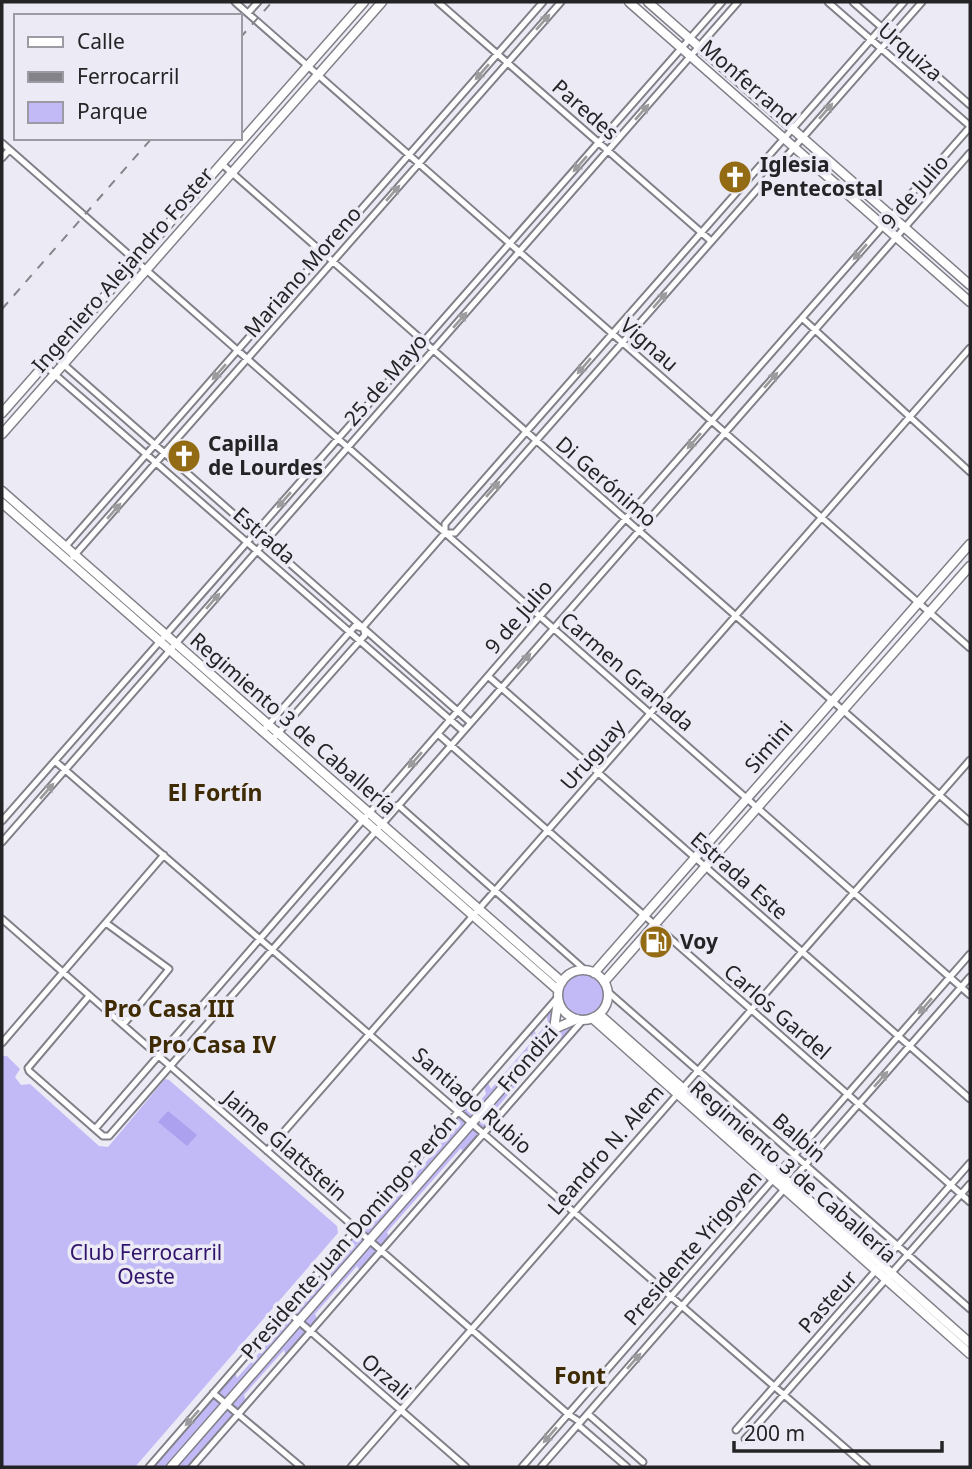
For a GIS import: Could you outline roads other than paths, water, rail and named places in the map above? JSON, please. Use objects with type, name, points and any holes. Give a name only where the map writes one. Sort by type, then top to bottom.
[{"type":"street","name":"Vignau","points":[[235,2],[970,648]]},
{"type":"street","points":[[248,13],[258,2]]},
{"type":"street","name":"Ingeniero Alejandro Foster","points":[[2,413],[364,2]]},
{"type":"street","name":"Ingeniero Alejandro Foster","points":[[2,434],[382,2]]},
{"type":"street","name":"Paredes","points":[[438,2],[711,241]]},
{"type":"street","name":"Mariano Moreno","points":[[62,550],[543,2]]},
{"type":"street","name":"Mariano Moreno","points":[[72,559],[561,2]]},
{"type":"street","name":"Monferrand","points":[[629,2],[970,302]]},
{"type":"street","name":"Monferrand","points":[[648,2],[970,285]]},
{"type":"street","name":"25 de Mayo","points":[[2,821],[722,2]]},
{"type":"street","name":"25 de Mayo","points":[[2,842],[738,2]]},
{"type":"street","name":"Urquiza","points":[[828,2],[970,127]]},
{"type":"street","name":"Urquiza","points":[[853,2],[970,105]]},
{"type":"street","points":[[362,628],[445,533],[445,524],[904,2]]},
{"type":"street","points":[[445,533],[455,533],[922,2]]},
{"type":"street","name":"9 de Julio","points":[[970,127],[457,711],[95,1129],[103,1136],[109,1136],[970,153]]},
{"type":"street","name":"Carmen Granada","points":[[2,143],[970,995]]},
{"type":"street","points":[[2,158],[9,150]]},
{"type":"street","name":"Di Gerónimo","points":[[222,164],[970,822]]},
{"type":"street","points":[[802,318],[970,472]]},
{"type":"street","name":"Uruguay","points":[[267,1151],[970,348]]},
{"type":"street","name":"Estrada","points":[[53,355],[470,722]]},
{"type":"street","name":"Estrada","points":[[44,365],[463,731]]},
{"type":"street","name":"Regimiento 3 de Caballería","points":[[2,491],[72,559],[476,913],[559,992]]},
{"type":"street","name":"Regimiento 3 de Caballería","points":[[2,503],[62,550]]},
{"type":"street","name":"Simini","points":[[590,972],[645,916],[970,544]]},
{"type":"street","name":"Simini","points":[[605,987],[654,925],[970,566]]},
{"type":"street","points":[[265,728],[350,631],[355,626],[362,628]]},
{"type":"street","points":[[275,737],[365,635],[362,628]]},
{"type":"street","name":"Estrada Este","points":[[488,676],[970,1100]]},
{"type":"street","name":"Carlos Gardel","points":[[438,734],[970,1202]]},
{"type":"street","name":"Leandro N. Alem","points":[[351,1467],[970,760]]},
{"type":"street","name":"Santiago Rubio","points":[[55,761],[867,1467]]},
{"type":"street","points":[[398,805],[590,972],[605,987],[604,1007],[588,1018],[567,1015],[559,992]]},
{"type":"street","points":[[2,1042],[164,855]]},
{"type":"street","name":"Jaime Glattstein","points":[[2,919],[627,1467]]},
{"type":"street","points":[[106,923],[169,969],[123,1025]]},
{"type":"street","name":"Presidente Yrigoyen","points":[[522,1467],[970,954]]},
{"type":"street","points":[[149,1467],[459,1111],[572,973],[590,972]]},
{"type":"street","name":"Presidente Yrigoyen","points":[[541,1467],[970,977]]},
{"type":"street","name":"Balbin","points":[[605,987],[970,1309]]},
{"type":"street","points":[[554,1029],[559,992]]},
{"type":"street","points":[[89,996],[30,1063],[29,1071],[95,1129]]},
{"type":"street","name":"Regimiento 3 de Caballería","points":[[588,1018],[679,1090],[970,1343]]},
{"type":"street","name":"Presidente Juan Domingo Perón","points":[[171,1467],[554,1029],[588,1018]]},
{"type":"street","name":"Frondizi","points":[[192,1467],[588,1018]]},
{"type":"street","name":"Pasteur","points":[[736,1430],[970,1163]]},
{"type":"street","name":"Pasteur","points":[[745,1439],[970,1184]]},
{"type":"street","name":"Regimiento 3 de Caballería","points":[[891,1276],[970,1354]]},
{"type":"street","name":"Orzali","points":[[286,1310],[466,1467]]},
{"type":"street","points":[[213,1393],[301,1467]]},
{"type":"street","points":[[588,1414],[643,1462]]},
{"type":"railway","points":[[242,36],[272,2]]},
{"type":"railway","points":[[2,309],[150,140]]},
{"type":"place","name":"Iglesia Pentecostal","points":[[735,177]]},
{"type":"place","name":"Capilla de Lourdes","points":[[184,456]]},
{"type":"place","name":"Voy","points":[[656,942]]},
{"type":"district","name":"El Fortín","points":[[215,793]]},
{"type":"district","name":"Pro Casa III","points":[[169,1009]]},
{"type":"district","name":"Pro Casa IV","points":[[212,1045]]},
{"type":"district","name":"Font","points":[[580,1376]]},
{"type":"park label","name":"Club Ferrocarril Oeste","points":[[146,1265]]}]
